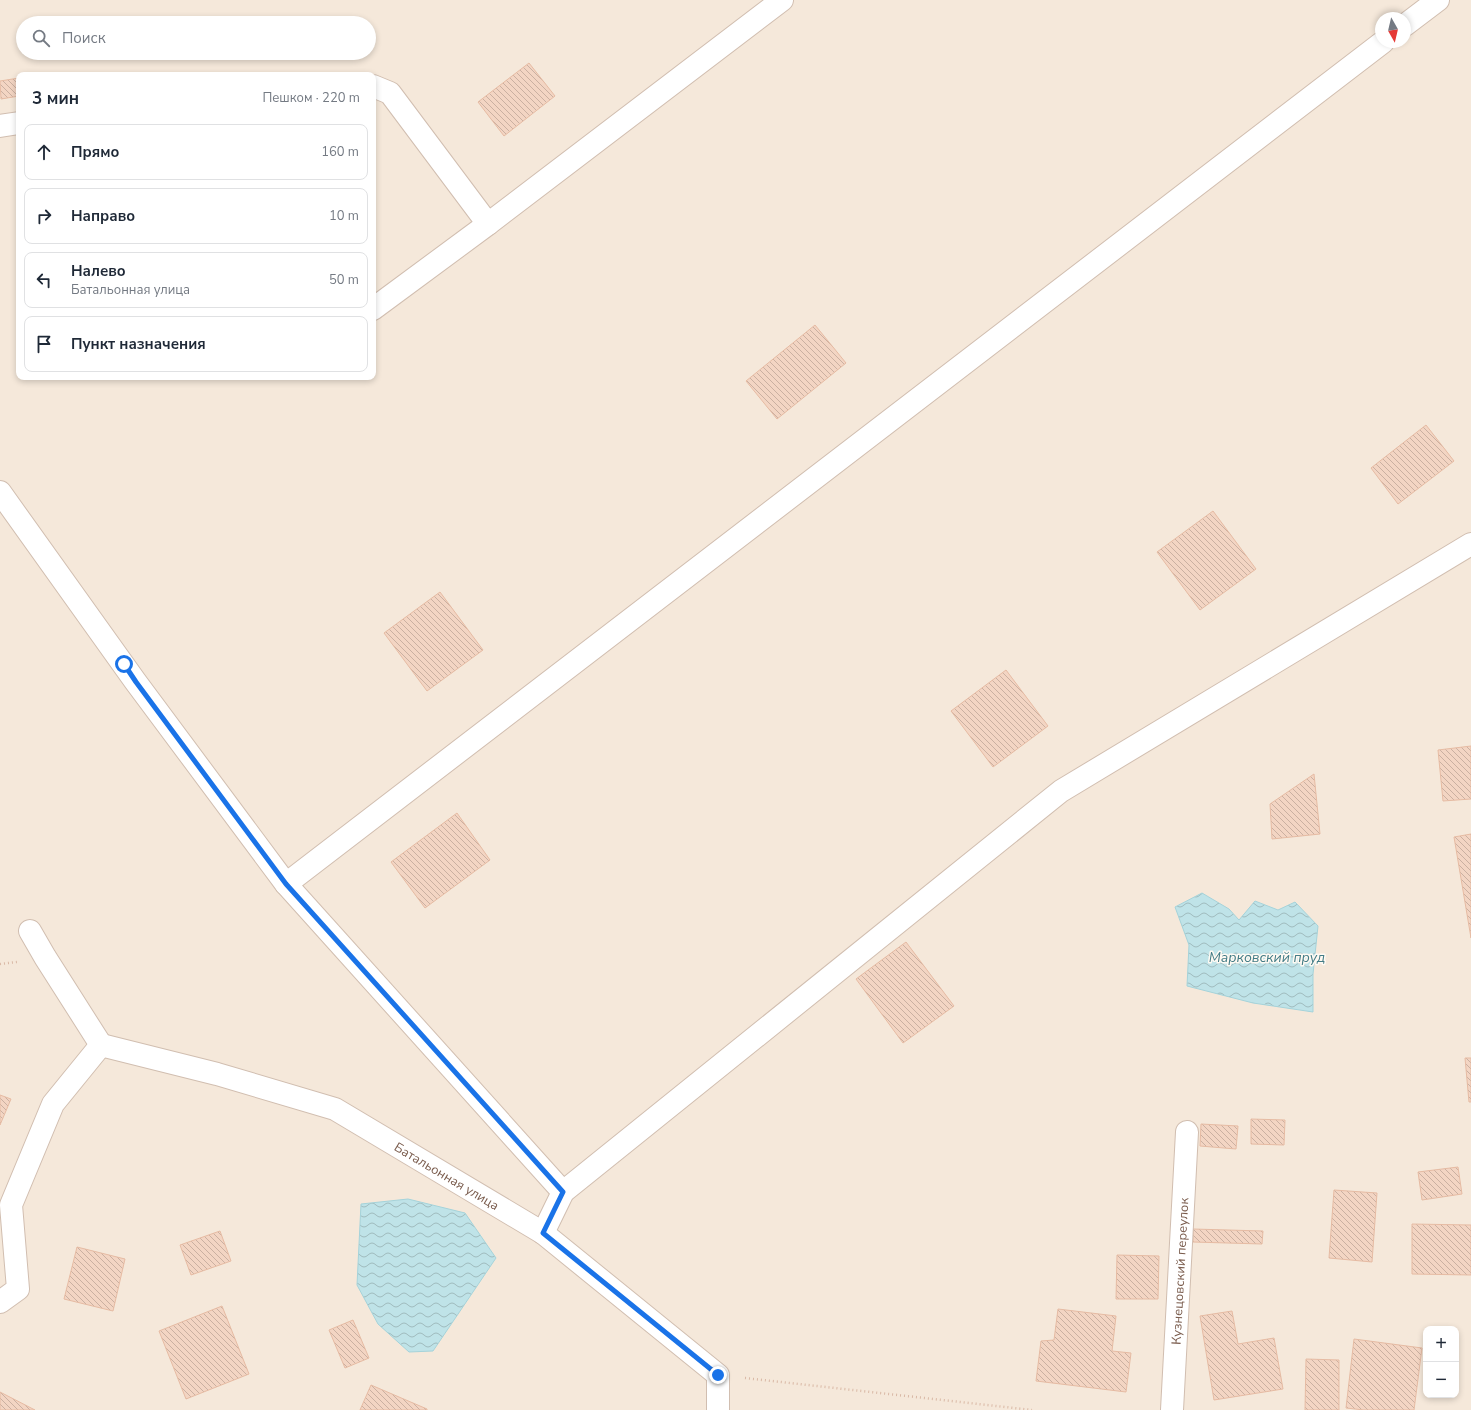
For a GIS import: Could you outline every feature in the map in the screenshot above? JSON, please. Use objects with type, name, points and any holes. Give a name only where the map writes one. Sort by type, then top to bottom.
[{"type":"street","points":[[376,307],[488,224],[782,0]]},
{"type":"street","points":[[1411,20],[1438,0]]},
{"type":"street","points":[[286,884],[1375,48]]},
{"type":"street","points":[[376,87],[390,93],[488,224]]},
{"type":"street","points":[[0,126],[16,124]]},
{"type":"street","points":[[0,492],[136,682],[286,884],[563,1192]]},
{"type":"street","points":[[543,1233],[563,1192],[1061,791],[1471,544]]},
{"type":"street","points":[[0,1302],[18,1289],[11,1205],[53,1104],[101,1045],[30,931]]},
{"type":"street","name":"Батальонная улица","points":[[101,1045],[217,1074],[335,1109],[543,1233],[718,1375]]},
{"type":"street","name":"Кузнецовский переулок","points":[[1172,1410],[1187,1132]]},
{"type":"street","points":[[718,1375],[718,1410]]},
{"type":"path","points":[[718,1375],[1032,1410]]},
{"type":"shaded area","points":[[0,0],[1471,0],[1471,1410],[0,1410]]},
{"type":"water","name":"Марковский пруд","points":[[1202,893],[1229,909],[1239,920],[1255,901],[1278,910],[1295,902],[1318,926],[1313,974],[1313,1012],[1253,1003],[1187,986],[1189,945],[1175,907]]},
{"type":"water","points":[[408,1199],[465,1213],[496,1258],[433,1351],[409,1352],[378,1324],[357,1285],[361,1204]]},
{"type":"building","points":[[529,63],[555,96],[504,136],[478,102]]},
{"type":"building","points":[[16,78],[16,96],[1,99],[0,81]]},
{"type":"building","points":[[815,325],[846,363],[777,419],[746,381]]},
{"type":"building","points":[[1426,425],[1454,461],[1398,504],[1371,468]]},
{"type":"building","points":[[1213,511],[1256,569],[1200,610],[1157,552]]},
{"type":"building","points":[[440,592],[483,650],[427,691],[384,633]]},
{"type":"building","points":[[1006,670],[1048,726],[993,767],[951,711]]},
{"type":"building","points":[[1471,746],[1471,799],[1443,801],[1438,750]]},
{"type":"building","points":[[1314,774],[1320,834],[1272,839],[1270,804]]},
{"type":"building","points":[[457,813],[490,860],[425,908],[391,862]]},
{"type":"building","points":[[1471,834],[1471,938],[1454,837]]},
{"type":"building","points":[[906,942],[954,1006],[903,1043],[856,979]]},
{"type":"building","points":[[1465,1058],[1471,1058],[1471,1102],[1469,1102]]},
{"type":"building","points":[[0,1095],[11,1099],[0,1125]]},
{"type":"building","points":[[1251,1119],[1285,1120],[1284,1145],[1251,1144]]},
{"type":"building","points":[[1201,1124],[1238,1126],[1236,1149],[1200,1146]]},
{"type":"building","points":[[1458,1167],[1462,1194],[1422,1200],[1418,1172]]},
{"type":"building","points":[[1334,1190],[1377,1193],[1372,1262],[1329,1258]]},
{"type":"building","points":[[1412,1224],[1471,1225],[1471,1275],[1412,1274]]},
{"type":"building","points":[[1193,1229],[1263,1231],[1262,1244],[1193,1242]]},
{"type":"building","points":[[220,1231],[231,1261],[191,1275],[180,1245]]},
{"type":"building","points":[[77,1247],[125,1259],[113,1311],[64,1299]]},
{"type":"building","points":[[1117,1255],[1159,1256],[1158,1299],[1116,1299]]},
{"type":"building","points":[[222,1306],[249,1374],[186,1399],[159,1331]]},
{"type":"building","points":[[1058,1309],[1116,1316],[1112,1351],[1131,1353],[1126,1392],[1036,1381],[1041,1341],[1054,1340]]},
{"type":"building","points":[[1232,1311],[1238,1344],[1274,1338],[1283,1389],[1214,1400],[1200,1316]]},
{"type":"building","points":[[353,1320],[369,1358],[345,1368],[329,1330]]},
{"type":"building","points":[[1354,1339],[1422,1348],[1414,1410],[1364,1410],[1346,1408]]},
{"type":"building","points":[[1306,1359],[1339,1360],[1339,1410],[1305,1410]]},
{"type":"building","points":[[371,1385],[427,1409],[427,1410],[360,1410]]},
{"type":"building","points":[[0,1392],[35,1410],[0,1410]]},
{"type":"route","points":[[124,664],[286,884],[563,1192],[543,1233],[718,1375]]}]
